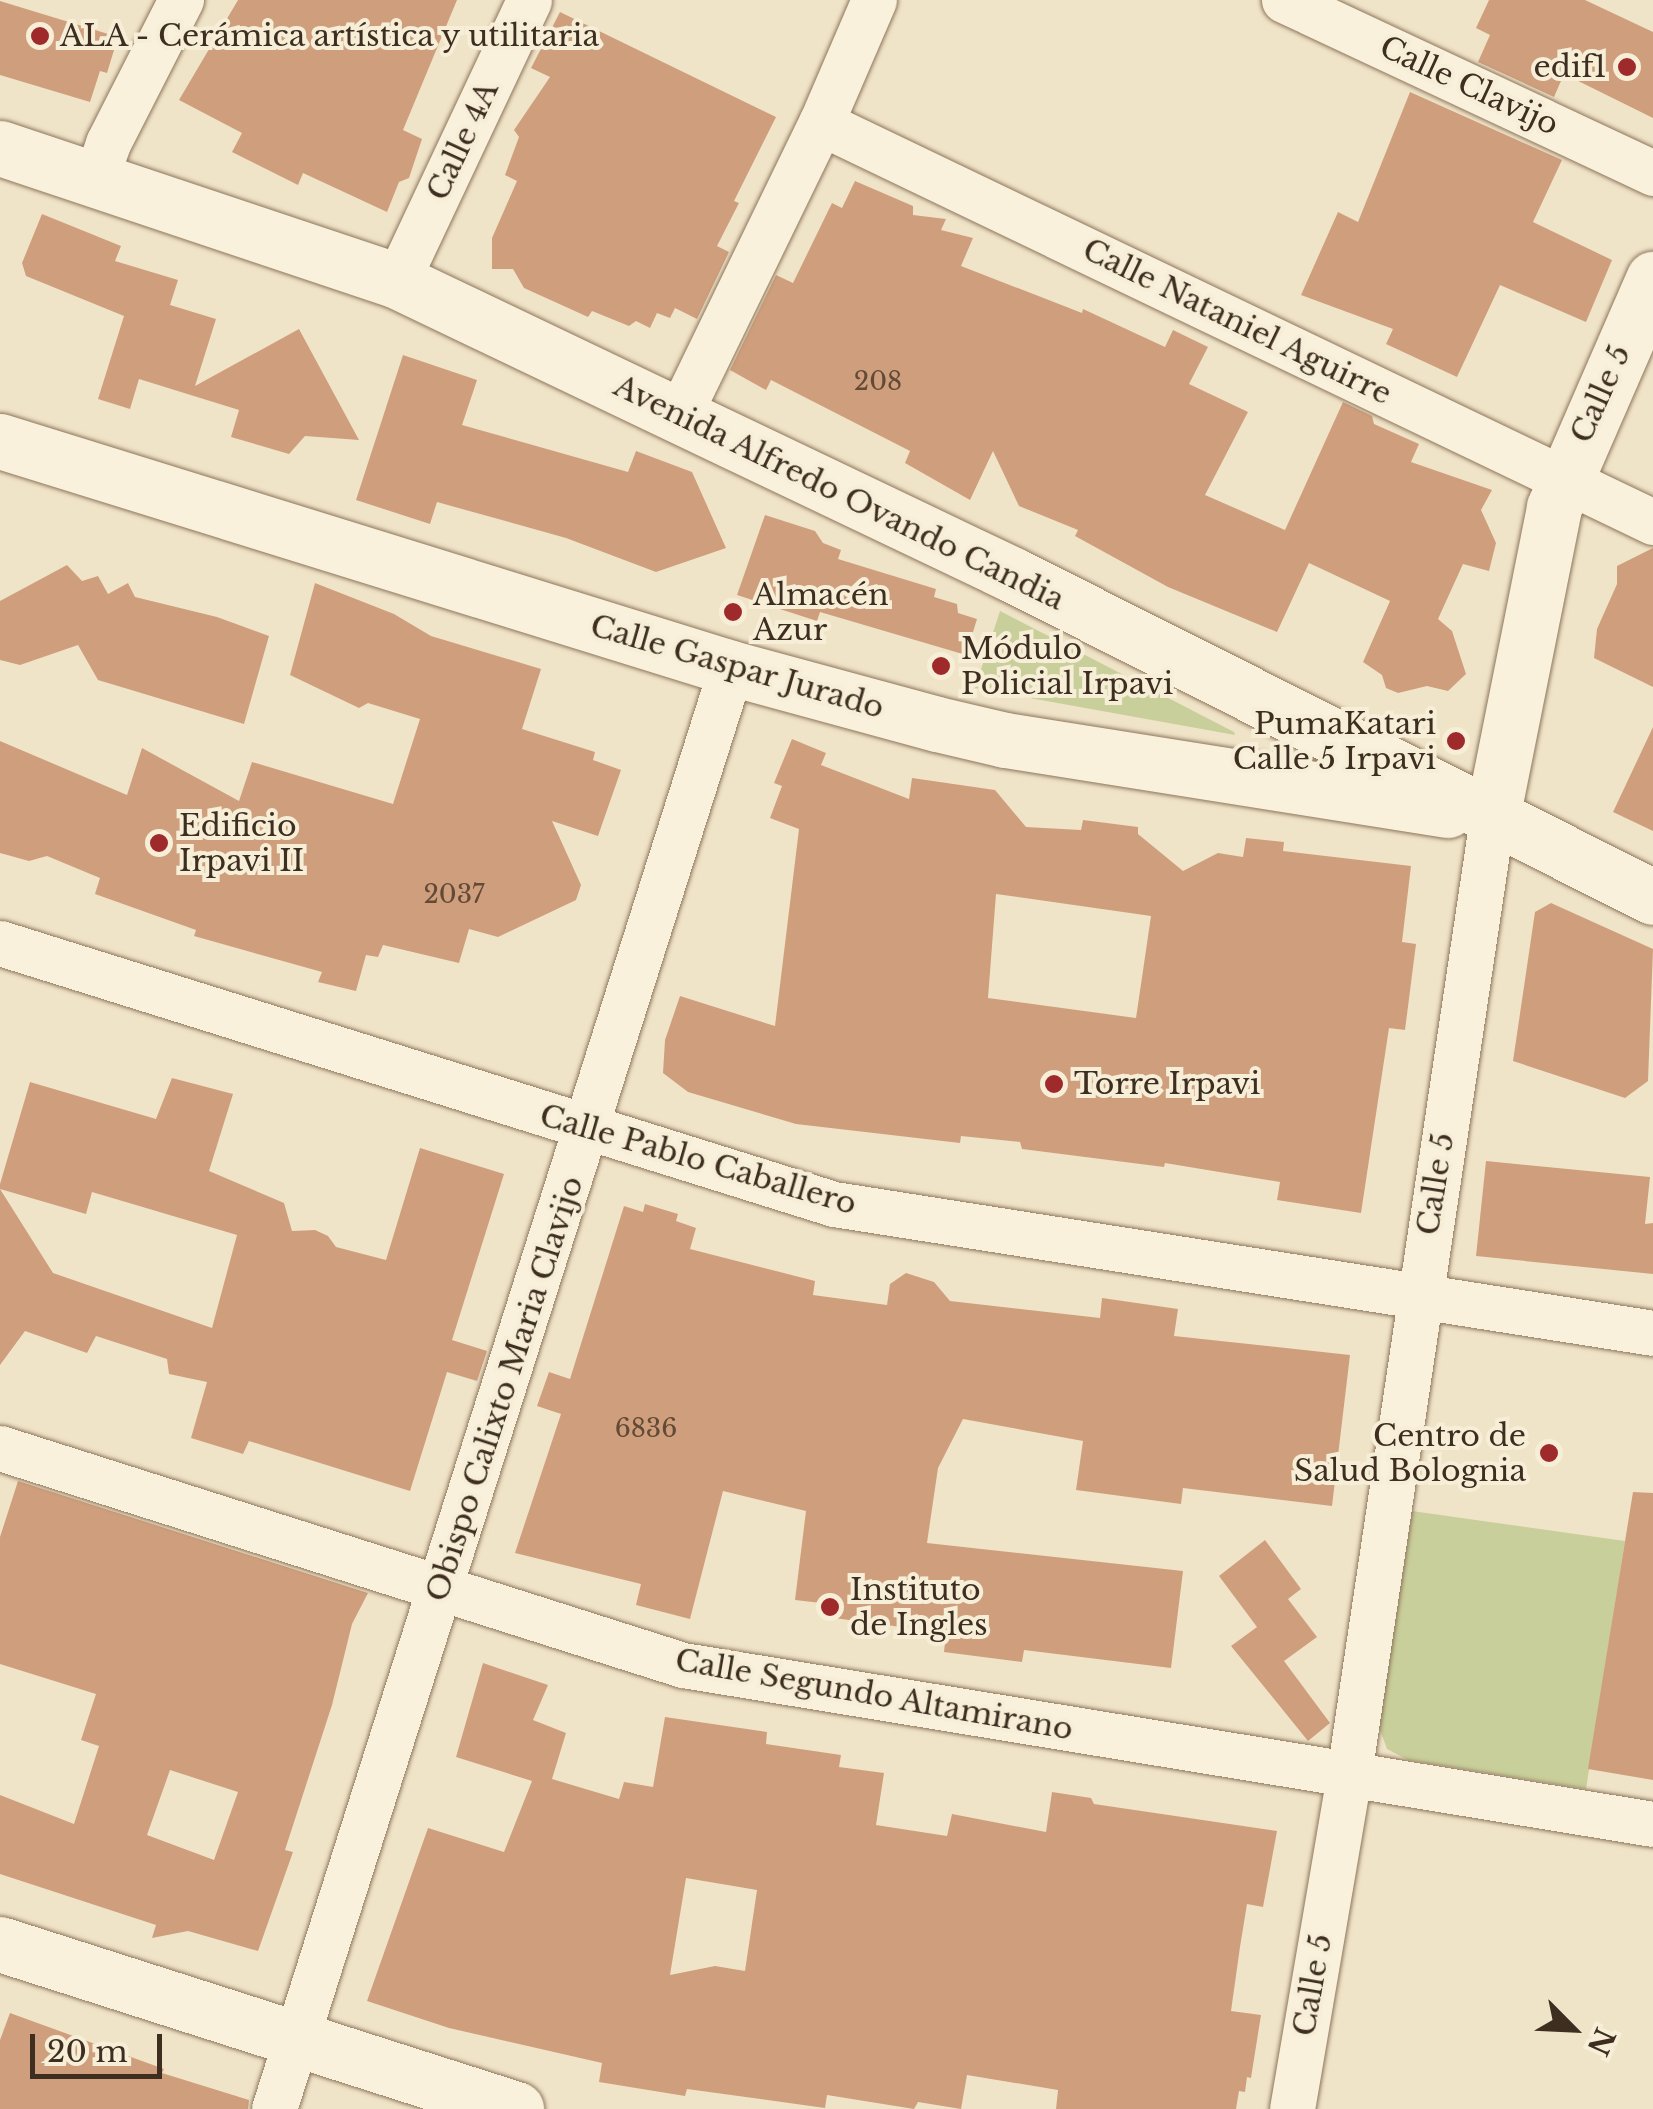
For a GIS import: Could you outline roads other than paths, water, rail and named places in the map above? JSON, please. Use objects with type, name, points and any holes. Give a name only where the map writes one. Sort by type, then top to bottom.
[{"type":"main road","name":"Avenida Alfredo Ovando Candia","points":[[0,148],[397,281],[680,415],[1441,788],[1492,818],[1653,897]]},
{"type":"main road","name":"Calle 5","points":[[1492,818],[1554,507],[1653,279]]},
{"type":"main road","name":"Calle Gaspar Jurado","points":[[0,441],[732,668],[1004,740],[1492,818]]},
{"type":"main road","points":[[0,1944],[516,2109]]},
{"type":"street","points":[[96,178],[108,143],[181,0]]},
{"type":"street","name":"Calle 4A","points":[[397,281],[529,0]]},
{"type":"street","points":[[680,415],[821,123],[874,0]]},
{"type":"street","name":"Calle Clavijo","points":[[1284,0],[1653,172]]},
{"type":"street","name":"Calle Nataniel Aguirre","points":[[821,123],[1653,522]]},
{"type":"street","name":"Obispo Calixto Maria Clavijo","points":[[274,2109],[732,668]]},
{"type":"street","name":"Calle 5","points":[[1292,2109],[1349,1774],[1492,818]]},
{"type":"street","name":"Calle Pablo Caballero","points":[[0,943],[834,1204],[1653,1334]]},
{"type":"street","name":"Calle Segundo Altamirano","points":[[0,1448],[684,1665],[1653,1824]]},
{"type":"place","name":"ALA - Cerámica artística y utilitaria","points":[[40,36]]},
{"type":"place","name":"edif1","points":[[1627,67]]},
{"type":"place","name":"Almacén Azur","points":[[733,612]]},
{"type":"place","name":"Módulo Policial Irpavi","points":[[941,666]]},
{"type":"place","name":"PumaKatari Calle 5 Irpavi","points":[[1456,741]]},
{"type":"place","name":"Edificio Irpavi II","points":[[159,843]]},
{"type":"place","name":"Torre Irpavi","points":[[1054,1084]]},
{"type":"place","name":"Centro de Salud Bolognia","points":[[1549,1453]]},
{"type":"place","name":"Instituto de Ingles","points":[[830,1607]]}]
